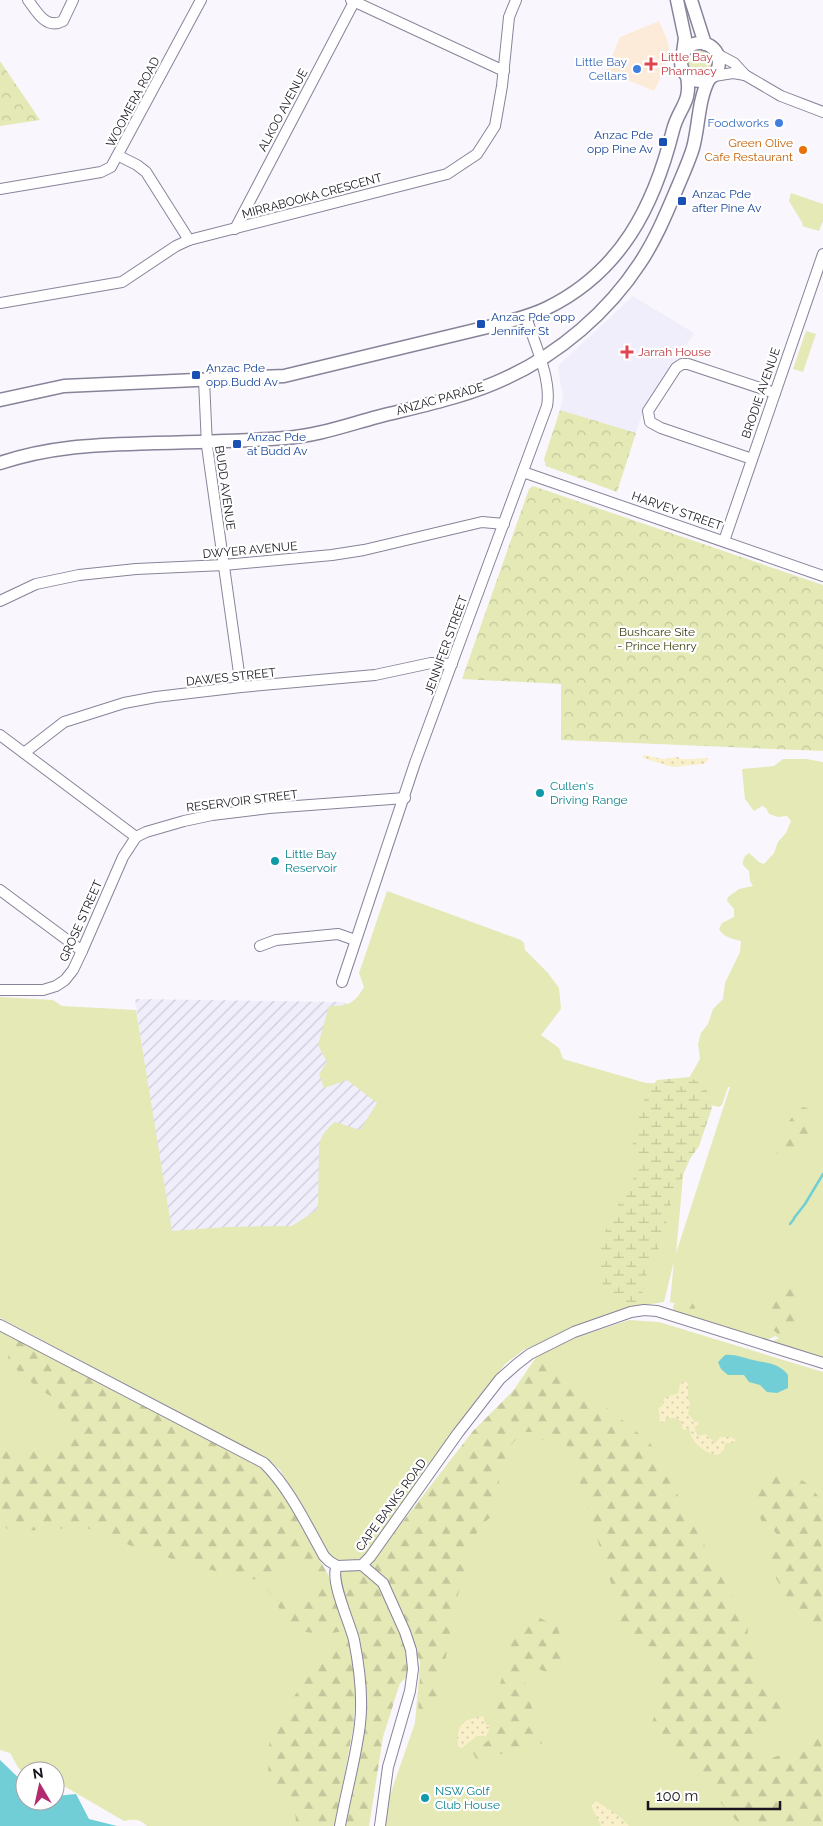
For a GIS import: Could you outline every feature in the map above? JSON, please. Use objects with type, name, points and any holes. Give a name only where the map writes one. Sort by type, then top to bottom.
[{"type":"main road","points":[[0,400],[64,386],[293,374],[526,317],[554,304],[579,288],[614,256],[631,234],[645,210],[662,173],[676,120],[688,96],[687,76],[681,64],[685,38],[677,0]]},
{"type":"main road","points":[[691,0],[704,44]]},
{"type":"main road","points":[[683,53],[692,45],[704,44],[712,47],[718,54],[719,65],[712,77],[698,81],[687,76]]},
{"type":"main road","name":"ANZAC PARADE","points":[[0,463],[28,454],[62,448],[288,438],[310,434],[466,392],[506,378],[540,360],[564,343],[597,315],[621,289],[647,252],[665,217],[687,165],[694,143],[703,94],[712,77]]},
{"type":"street","points":[[28,0],[41,18],[53,24],[63,21],[74,0]]},
{"type":"street","name":"WOOMERA ROAD","points":[[0,189],[102,172],[111,167],[119,156],[201,0]]},
{"type":"street","name":"MIRRABOOKA CRESCENT","points":[[0,302],[122,282],[189,240],[447,174],[476,154],[495,126],[504,71],[509,17],[516,0]]},
{"type":"street","points":[[353,1],[504,71]]},
{"type":"street","name":"ALKOO AVENUE","points":[[234,229],[353,1]]},
{"type":"street","points":[[718,54],[734,63],[745,74],[781,96],[823,112]]},
{"type":"street","points":[[712,77],[736,73],[745,74]]},
{"type":"street","points":[[119,156],[146,172],[189,240]]},
{"type":"street","name":"BRODIE AVENUE","points":[[724,541],[823,254]]},
{"type":"street","name":"JENNIFER STREET","points":[[342,982],[405,798],[415,763],[547,406],[549,396],[526,317]]},
{"type":"street","points":[[752,459],[661,428],[650,422],[648,411],[674,370],[682,364],[688,364],[775,393]]},
{"type":"street","name":"BUDD AVENUE","points":[[204,380],[206,442],[241,688]]},
{"type":"street","name":"HARVEY STREET","points":[[523,472],[823,576]]},
{"type":"street","name":"DWYER AVENUE","points":[[0,601],[36,584],[79,575],[332,555],[364,550],[482,522],[504,524]]},
{"type":"street","name":"DAWES STREET","points":[[24,753],[64,722],[124,703],[375,674],[431,663],[452,664]]},
{"type":"street","points":[[0,735],[136,837]]},
{"type":"street","name":"RESERVOIR STREET","points":[[136,837],[158,828],[212,815],[269,808],[405,798]]},
{"type":"street","name":"GROSE STREET","points":[[0,990],[43,990],[56,986],[66,980],[82,951],[123,856],[136,837]]},
{"type":"street","points":[[0,890],[82,951]]},
{"type":"street","points":[[260,946],[276,940],[338,934],[355,940]]},
{"type":"street","name":"CAPE BANKS ROAD","points":[[337,1566],[362,1565],[370,1557],[458,1433],[500,1379],[530,1354],[574,1332],[631,1312],[657,1311],[823,1363]]},
{"type":"street","points":[[0,1325],[264,1463],[276,1475],[324,1556],[337,1566],[334,1570],[336,1584],[353,1638],[359,1677],[360,1722],[340,1826]]},
{"type":"street","points":[[362,1565],[383,1583],[405,1632],[411,1650],[413,1669],[410,1692],[388,1767],[380,1826]]},
{"type":"shaded area","points":[[659,21],[669,48],[664,71],[654,91],[606,71],[620,37]]},
{"type":"shaded area","name":"Jarrah House","points":[[633,296],[694,333],[644,408],[636,433],[560,410],[563,398],[558,368]]},
{"type":"shaded area","points":[[135,999],[345,1002],[512,1347],[182,1287],[159,1167]]},
{"type":"green space","points":[[700,51],[708,55],[712,63],[708,71],[700,75],[692,71],[688,63],[692,55]]},
{"type":"green space","points":[[0,61],[40,120],[0,126]]},
{"type":"green space","points":[[791,193],[823,204],[823,221],[819,231],[802,226],[803,224],[789,201]]},
{"type":"green space","points":[[806,331],[816,334],[803,372],[793,369]]},
{"type":"green space","points":[[560,410],[636,433],[617,492],[546,466],[544,459]]},
{"type":"green space","name":"Bushcare Site - Prince Henry","points":[[533,486],[823,585],[823,751],[561,740],[561,684],[462,679],[529,489]]},
{"type":"green space","points":[[783,759],[806,759],[823,762],[823,1359],[771,1342],[779,1338],[775,1336],[765,1341],[692,1319],[691,1316],[694,1309],[670,1302],[674,1261],[664,1302],[638,1306],[525,1349],[505,1364],[366,1555],[357,1560],[338,1561],[328,1553],[280,1470],[269,1460],[0,1318],[0,997],[53,1000],[62,1006],[136,1010],[172,1231],[227,1227],[292,1226],[318,1209],[319,1149],[321,1140],[328,1128],[335,1122],[360,1130],[377,1103],[347,1080],[324,1088],[319,1074],[327,1062],[318,1045],[329,1006],[350,1003],[364,987],[359,973],[387,891],[521,940],[524,943],[525,950],[548,973],[559,988],[561,1009],[541,1035],[559,1048],[563,1059],[646,1083],[689,1084],[689,1078],[700,1059],[698,1044],[701,1033],[708,1024],[713,1009],[723,999],[725,983],[740,952],[741,941],[726,936],[719,929],[722,923],[734,917],[734,909],[727,901],[728,897],[739,889],[753,886],[750,881],[749,871],[743,865],[745,856],[749,853],[764,864],[774,853],[778,842],[786,833],[791,821],[787,816],[778,817],[769,814],[766,808],[762,806],[754,811],[745,799],[742,769],[774,766]],"holes":[[[728,1087],[730,1087],[676,1253],[691,1090],[707,1104],[719,1107],[722,1105]]]},
{"type":"green space","points":[[690,1077],[706,1089],[712,1108],[699,1146],[690,1159],[672,1200],[661,1243],[646,1276],[640,1303],[623,1305],[609,1295],[601,1279],[599,1263],[601,1246],[615,1211],[641,1165],[632,1141],[645,1097],[657,1080]]},
{"type":"green space","points":[[803,1107],[810,1109],[814,1117],[813,1123],[807,1125],[807,1131],[813,1136],[811,1140],[800,1148],[777,1154],[781,1135],[794,1115]]},
{"type":"green space","points":[[782,1283],[797,1288],[803,1293],[805,1301],[798,1304],[795,1310],[797,1314],[806,1320],[778,1334],[771,1328],[772,1313],[768,1306],[777,1298]]},
{"type":"green space","points":[[679,1297],[691,1301],[695,1307],[692,1319],[673,1312],[673,1306]]},
{"type":"green space","points":[[629,1320],[659,1322],[823,1372],[823,1826],[384,1826],[388,1801],[415,1723],[421,1652],[388,1573],[539,1353],[569,1340]]},
{"type":"green space","points":[[0,1329],[284,1496],[332,1582],[347,1627],[353,1658],[354,1722],[335,1826],[147,1826],[137,1820],[124,1821],[65,1787],[65,1761],[15,1762],[10,1753],[0,1750]]},
{"type":"green space","points":[[16,1337],[265,1470],[284,1496],[332,1582],[347,1627],[345,1631],[318,1633],[292,1629],[268,1590],[258,1580],[197,1567],[129,1545],[87,1528],[41,1529],[16,1533],[0,1525],[0,1445],[58,1452],[69,1443],[71,1433],[54,1398],[39,1389],[17,1370],[8,1358]],"holes":[[[301,1553],[317,1593],[285,1605],[270,1565]]]},
{"type":"green space","points":[[541,1357],[545,1364],[556,1365],[650,1443],[748,1627],[747,1644],[759,1666],[757,1677],[765,1683],[770,1698],[784,1705],[746,1744],[759,1761],[794,1750],[821,1733],[823,1728],[823,1826],[741,1826],[652,1723],[663,1690],[654,1662],[622,1630],[615,1596],[574,1464],[563,1435],[539,1441],[535,1432],[521,1432],[510,1447],[499,1474],[499,1499],[490,1508],[492,1516],[480,1526],[464,1559],[466,1570],[455,1604],[436,1713],[418,1713],[421,1663],[370,1564],[473,1431],[517,1387]]},
{"type":"green space","points":[[782,1474],[807,1484],[823,1503],[823,1639],[804,1615],[790,1613],[786,1595],[774,1575],[769,1551],[778,1537],[772,1527],[762,1523],[752,1493],[763,1479]]},
{"type":"green space","points":[[337,1569],[364,1571],[382,1590],[396,1619],[407,1664],[408,1676],[400,1683],[383,1737],[369,1826],[346,1826],[366,1714]]},
{"type":"green space","points":[[522,1612],[526,1612],[558,1627],[566,1650],[564,1662],[557,1677],[539,1669],[523,1675],[542,1744],[535,1741],[514,1752],[499,1754],[488,1762],[477,1760],[473,1753],[489,1740],[494,1727],[492,1718],[499,1700],[499,1688],[503,1674],[510,1663],[509,1647],[521,1625]]},
{"type":"green space","points":[[349,1641],[356,1685],[354,1722],[335,1826],[295,1826],[295,1812],[292,1806],[284,1795],[268,1781],[269,1742],[272,1727],[314,1668],[329,1653]]},
{"type":"sand","points":[[642,756],[663,759],[678,757],[681,759],[708,758],[704,764],[672,767],[646,759]]},
{"type":"sand","points":[[684,1381],[688,1383],[688,1399],[690,1403],[688,1414],[699,1424],[695,1427],[698,1436],[706,1434],[715,1443],[720,1437],[731,1437],[736,1440],[733,1443],[725,1443],[724,1450],[718,1455],[703,1450],[692,1438],[689,1428],[684,1430],[682,1428],[681,1421],[669,1418],[661,1423],[659,1419],[658,1408],[662,1406],[664,1398],[678,1393],[680,1384]]},
{"type":"sand","points":[[483,1716],[486,1725],[489,1725],[486,1736],[477,1736],[462,1748],[458,1747],[458,1733],[462,1724],[470,1719]]},
{"type":"sand","points":[[596,1801],[618,1815],[629,1826],[601,1826],[592,1808],[592,1804]]},
{"type":"water","points":[[725,1355],[767,1363],[781,1368],[788,1375],[788,1388],[777,1393],[767,1392],[760,1385],[749,1382],[744,1375],[728,1375],[721,1369],[718,1362]]},
{"type":"water","points":[[0,1760],[15,1774],[15,1811],[65,1811],[65,1795],[76,1794],[89,1819],[117,1826],[0,1826]]},
{"type":"waterway","points":[[794,1218],[823,1174]]},
{"type":"waterway","points":[[790,1224],[794,1219]]},
{"type":"place","name":"Little Bay Pharmacy","points":[[651,64]]},
{"type":"place","name":"Little Bay Cellars","points":[[637,69]]},
{"type":"place","name":"Foodworks","points":[[779,123]]},
{"type":"place","name":"Anzac Pde opp Pine Av","points":[[663,142]]},
{"type":"place","name":"Green Olive Cafe Restaurant","points":[[803,150]]},
{"type":"place","name":"Anzac Pde after Pine Av","points":[[682,201]]},
{"type":"place","name":"Anzac Pde opp Jennifer St","points":[[481,324]]},
{"type":"place","name":"Jarrah House","points":[[627,352]]},
{"type":"place","name":"Anzac Pde opp Budd Av","points":[[196,375]]},
{"type":"place","name":"Anzac Pde at Budd Av","points":[[237,444]]},
{"type":"place","name":"Cullen's Driving Range","points":[[540,793]]},
{"type":"place","name":"Little Bay Reservoir","points":[[275,861]]},
{"type":"place","name":"NSW Golf Club House","points":[[425,1798]]}]
